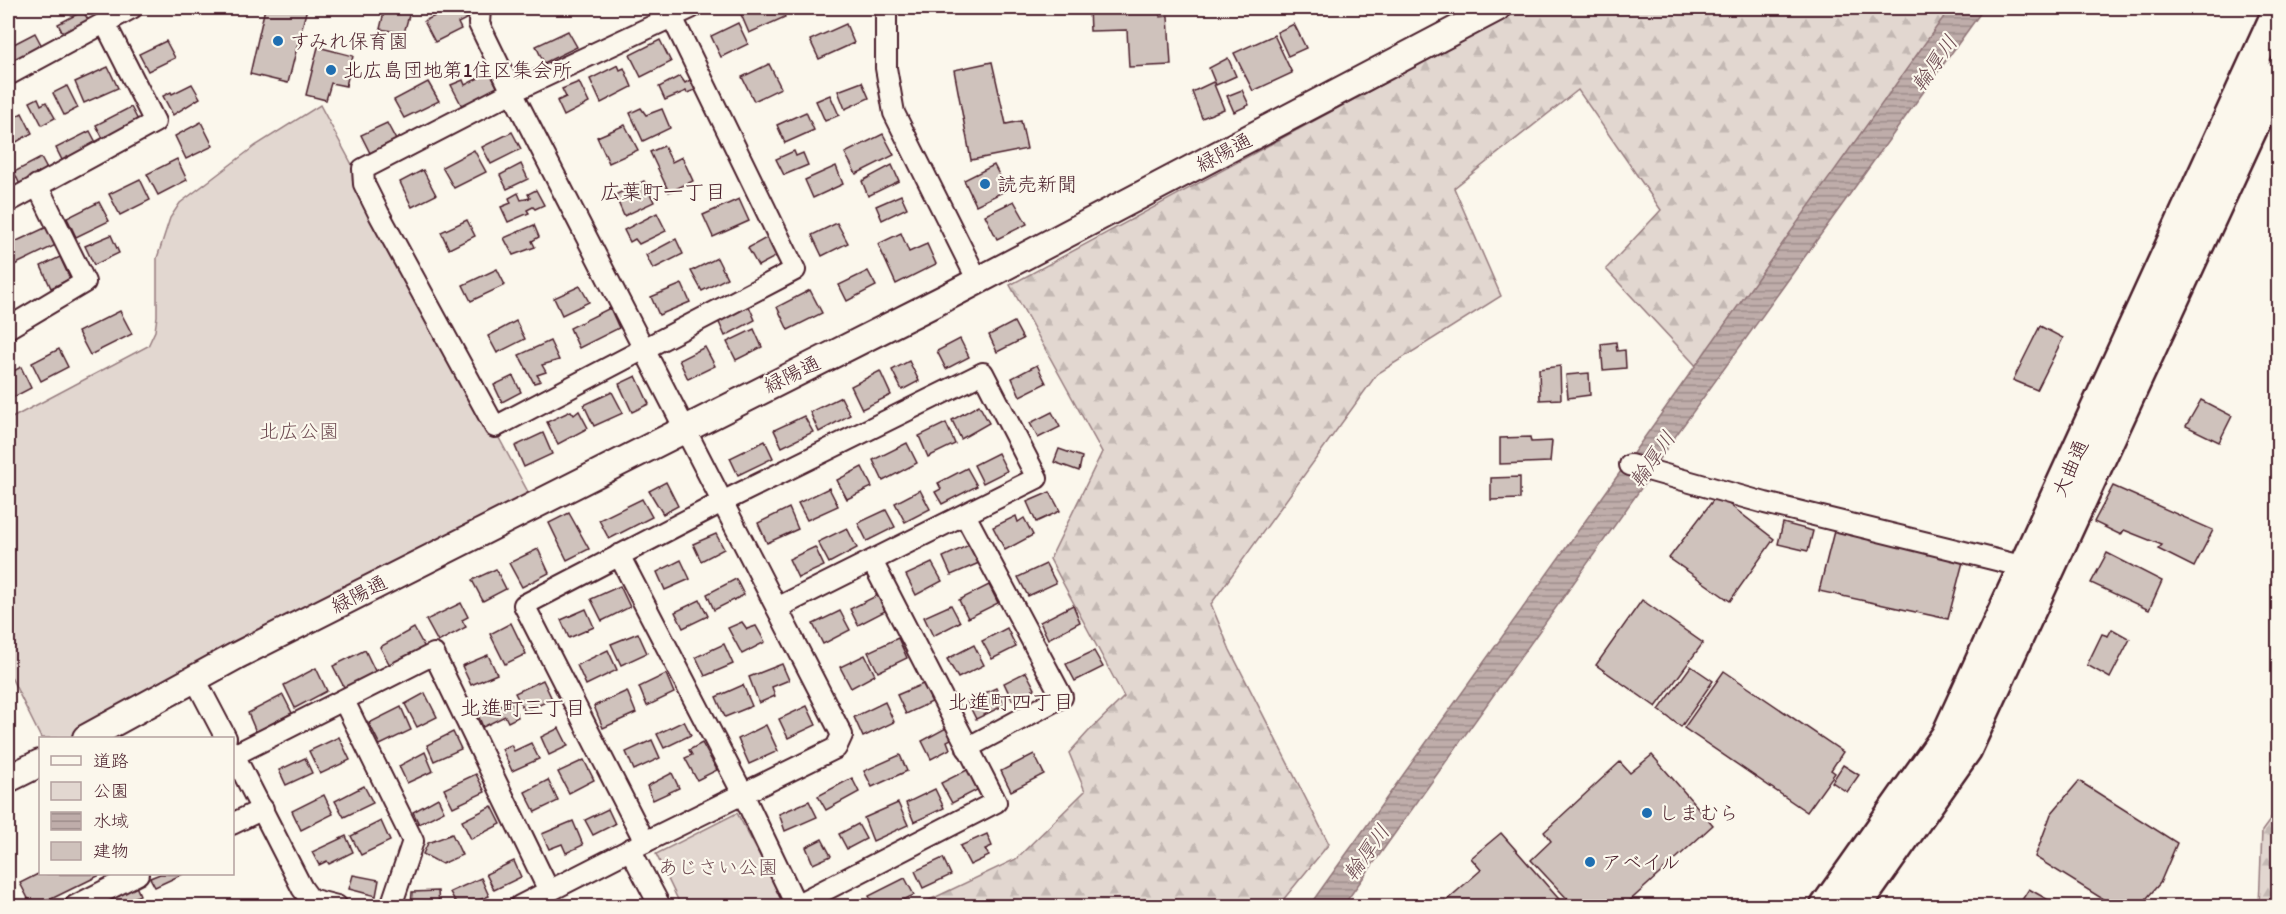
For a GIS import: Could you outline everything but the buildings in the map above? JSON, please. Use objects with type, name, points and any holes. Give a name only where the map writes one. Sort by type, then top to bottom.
[{"type":"main road","name":"大曲通","points":[[1825,906],[1946,735],[2025,567],[2278,9]]},
{"type":"main road","name":"大曲通","points":[[1857,906],[1967,750],[2278,74]]},
{"type":"street","points":[[8,75],[132,8]]},
{"type":"street","points":[[480,8],[479,24],[842,735],[836,748],[520,906]]},
{"type":"street","points":[[672,17],[795,270],[495,427],[379,214],[364,184],[363,169],[513,92],[691,8]]},
{"type":"street","points":[[886,8],[886,68],[894,113],[978,281]]},
{"type":"street","name":"緑陽通","points":[[88,737],[236,656],[978,281],[1497,8]]},
{"type":"street","points":[[8,202],[155,123],[105,23]]},
{"type":"street","points":[[8,328],[85,282],[37,185]]},
{"type":"street","points":[[660,906],[638,845],[524,605],[722,502],[983,373],[1036,478],[777,608]]},
{"type":"street","points":[[1630,465],[1765,503],[2025,567]]},
{"type":"street","points":[[965,515],[1062,697],[968,748]]},
{"type":"street","points":[[619,555],[743,794],[796,905],[996,802],[872,561]]},
{"type":"street","points":[[234,747],[344,701],[434,654],[549,891]]},
{"type":"street","points":[[195,679],[225,737]]},
{"type":"street","points":[[344,701],[413,841],[391,906]]},
{"type":"street","points":[[234,754],[302,888],[310,898],[337,906]]},
{"type":"street","points":[[8,779],[39,764]]},
{"type":"street","points":[[234,823],[263,809]]},
{"type":"street","points":[[75,906],[134,875]]},
{"type":"green space","points":[[1523,8],[1960,8],[1701,371],[1606,269],[1661,210],[1578,90],[1454,188],[1501,296],[1377,374],[1211,604],[1230,650],[1329,844],[1278,906],[917,906],[1016,859],[1085,791],[1069,753],[1124,697],[1050,559],[1102,452],[1010,285]]},
{"type":"green space","name":"北広公園","points":[[320,105],[535,505],[88,737],[41,737],[8,671],[8,420],[148,346],[155,331],[157,316],[157,258],[170,218],[180,203],[255,146]]},
{"type":"green space","points":[[2278,809],[2278,906],[2259,906],[2262,831]]},
{"type":"green space","name":"あじさい公園","points":[[737,813],[787,906],[681,906],[656,854]]},
{"type":"water","name":"輪厚川","points":[[1950,8],[1984,8],[1654,466],[1629,459]]},
{"type":"water","name":"輪厚川","points":[[1621,471],[1647,480],[1343,906],[1309,906]]},
{"type":"place","name":"すみれ保育園","points":[[278,41]]},
{"type":"place","name":"北広島団地第1住区集会所","points":[[331,70]]},
{"type":"place","name":"読売新聞","points":[[985,184]]},
{"type":"place","name":"しまむら","points":[[1647,813]]},
{"type":"place","name":"アベイル","points":[[1590,862]]},
{"type":"district","name":"広葉町一丁目","points":[[663,191]]},
{"type":"district","name":"北進町四丁目","points":[[1011,701]]},
{"type":"district","name":"北進町三丁目","points":[[523,707]]}]
